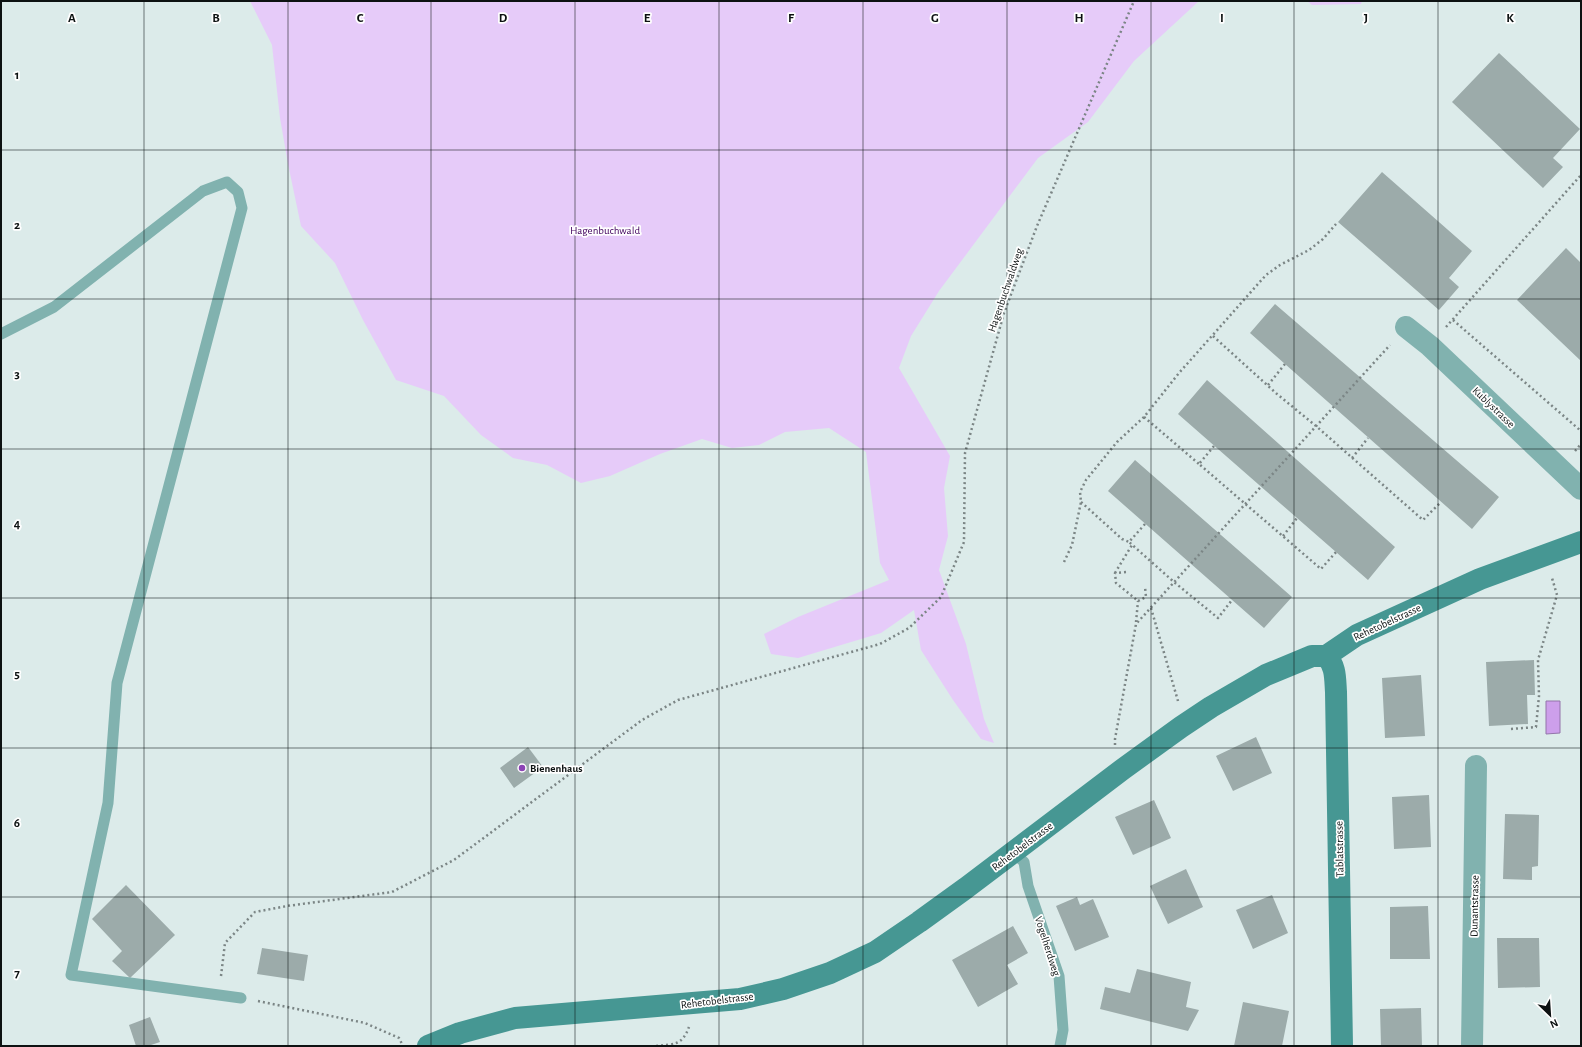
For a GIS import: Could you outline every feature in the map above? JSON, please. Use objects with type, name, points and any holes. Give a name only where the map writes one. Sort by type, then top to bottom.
[{"type":"street","name":"Kublystrasse","points":[[1406,327],[1430,346],[1581,489]]},
{"type":"street","name":"Rehetobelstrasse","points":[[428,1046],[460,1033],[515,1018],[740,999],[784,989],[830,973],[869,955],[918,922],[1123,769],[1211,707],[1266,676],[1295,662],[1312,656],[1326,656],[1357,635],[1480,579],[1581,542]]},
{"type":"street","name":"Tablatstrasse","points":[[1326,656],[1331,661],[1335,670],[1336,692],[1342,1046]]},
{"type":"street","name":"Dunantstrasse","points":[[1472,1046],[1476,766]]},
{"type":"lane","points":[[1,334],[54,308],[203,191],[227,182],[238,192],[242,208],[117,683],[108,803],[71,975],[241,998]]},
{"type":"lane","name":"Vogelherdweg","points":[[1013,852],[1024,862],[1028,886],[1059,976],[1064,1030],[1060,1046]]},
{"type":"path","name":"Hagenbuchwaldweg","points":[[241,998],[221,976],[225,943],[255,912],[287,906],[392,892],[454,860],[642,720],[678,700],[880,644],[909,628],[941,597],[964,542],[965,453],[1004,313],[1037,226],[1134,1]]},
{"type":"path","points":[[1430,346],[1581,175]]},
{"type":"path","points":[[1064,562],[1072,545],[1080,502],[1080,492],[1086,480],[1095,468],[1117,442],[1144,417],[1179,373],[1266,275],[1280,264],[1309,250],[1323,239],[1336,224]]},
{"type":"path","points":[[1453,320],[1581,431]]},
{"type":"path","points":[[1136,624],[1406,327]]},
{"type":"path","points":[[1213,336],[1423,520],[1441,502]]},
{"type":"path","points":[[1268,385],[1285,364]]},
{"type":"path","points":[[1144,417],[1246,503],[1321,569],[1336,552]]},
{"type":"path","points":[[1352,458],[1368,438]]},
{"type":"path","points":[[1199,464],[1214,446]]},
{"type":"path","points":[[1080,502],[1122,539],[1129,542],[1218,618],[1232,600]]},
{"type":"path","points":[[1283,536],[1297,518]]},
{"type":"path","points":[[1129,542],[1145,524]]},
{"type":"path","points":[[1132,545],[1115,574],[1116,583],[1138,601]]},
{"type":"path","points":[[1115,574],[1126,572]]},
{"type":"path","points":[[1511,729],[1536,727],[1539,696],[1538,660],[1557,595],[1552,577]]},
{"type":"path","points":[[1138,601],[1146,597],[1145,587]]},
{"type":"path","points":[[1115,746],[1136,624],[1138,601]]},
{"type":"path","points":[[1151,608],[1179,705]]},
{"type":"path","points":[[241,998],[365,1023],[400,1038],[404,1046]]},
{"type":"path","points":[[656,1046],[677,1044],[686,1037],[698,1002]]},
{"type":"green space","name":"Hagenbuchwald","points":[[250,1],[1199,1],[1134,61],[1088,122],[1038,158],[939,291],[911,336],[899,368],[950,456],[944,488],[948,536],[939,570],[966,644],[984,719],[994,743],[981,739],[953,700],[921,650],[914,610],[881,633],[798,658],[771,654],[764,634],[798,617],[889,580],[880,563],[866,452],[829,428],[785,432],[759,445],[732,448],[702,439],[660,454],[610,476],[581,483],[547,465],[513,458],[481,435],[444,396],[396,380],[363,320],[335,263],[301,226],[280,118],[272,45]]},
{"type":"green space","points":[[1307,1],[1362,1],[1361,4],[1312,5]]},
{"type":"shaded area","points":[[1546,701],[1560,701],[1560,733],[1546,734]]},
{"type":"building","points":[[1499,53],[1580,129],[1553,158],[1563,167],[1543,188],[1452,102]]},
{"type":"building","points":[[1382,172],[1472,251],[1449,278],[1459,287],[1439,310],[1338,222]]},
{"type":"building","points":[[1566,248],[1581,263],[1581,361],[1517,300]]},
{"type":"building","points":[[1275,304],[1499,497],[1472,529],[1250,333]]},
{"type":"building","points":[[1207,380],[1395,547],[1368,580],[1178,414]]},
{"type":"building","points":[[1135,460],[1292,597],[1264,628],[1108,491]]},
{"type":"building","points":[[1534,660],[1535,695],[1527,695],[1528,724],[1489,726],[1486,662]]},
{"type":"building","points":[[1421,675],[1425,736],[1385,738],[1382,678]]},
{"type":"building","points":[[1256,737],[1272,773],[1233,791],[1216,756]]},
{"type":"building","name":"Bienenhaus","points":[[528,747],[543,767],[514,788],[500,768]]},
{"type":"building","points":[[1429,795],[1431,847],[1394,849],[1392,797]]},
{"type":"building","points":[[1154,800],[1171,838],[1133,855],[1115,817]]},
{"type":"building","points":[[1505,814],[1539,815],[1538,866],[1532,867],[1532,880],[1503,879]]},
{"type":"building","points":[[1186,869],[1203,907],[1168,924],[1150,886]]},
{"type":"building","points":[[126,885],[175,935],[130,978],[112,961],[122,951],[92,919]]},
{"type":"building","points":[[1272,895],[1288,933],[1253,949],[1236,910]]},
{"type":"building","points":[[1077,897],[1080,905],[1093,899],[1109,937],[1075,951],[1056,906]]},
{"type":"building","points":[[1428,906],[1430,959],[1390,959],[1390,907]]},
{"type":"building","points":[[1013,926],[1028,953],[1007,965],[1018,984],[978,1007],[952,960]]},
{"type":"building","points":[[1497,938],[1539,938],[1540,987],[1498,988]]},
{"type":"building","points":[[262,948],[308,955],[304,981],[257,974]]},
{"type":"building","points":[[1137,969],[1191,982],[1186,1007],[1199,1010],[1188,1031],[1100,1009],[1105,987],[1130,993]]},
{"type":"building","points":[[1243,1002],[1289,1011],[1282,1046],[1234,1046]]},
{"type":"building","points":[[1421,1008],[1422,1046],[1381,1046],[1380,1009]]},
{"type":"building","points":[[150,1017],[160,1042],[148,1046],[136,1046],[129,1025]]},
{"type":"place","name":"Bienenhaus","points":[[522,768]]}]
